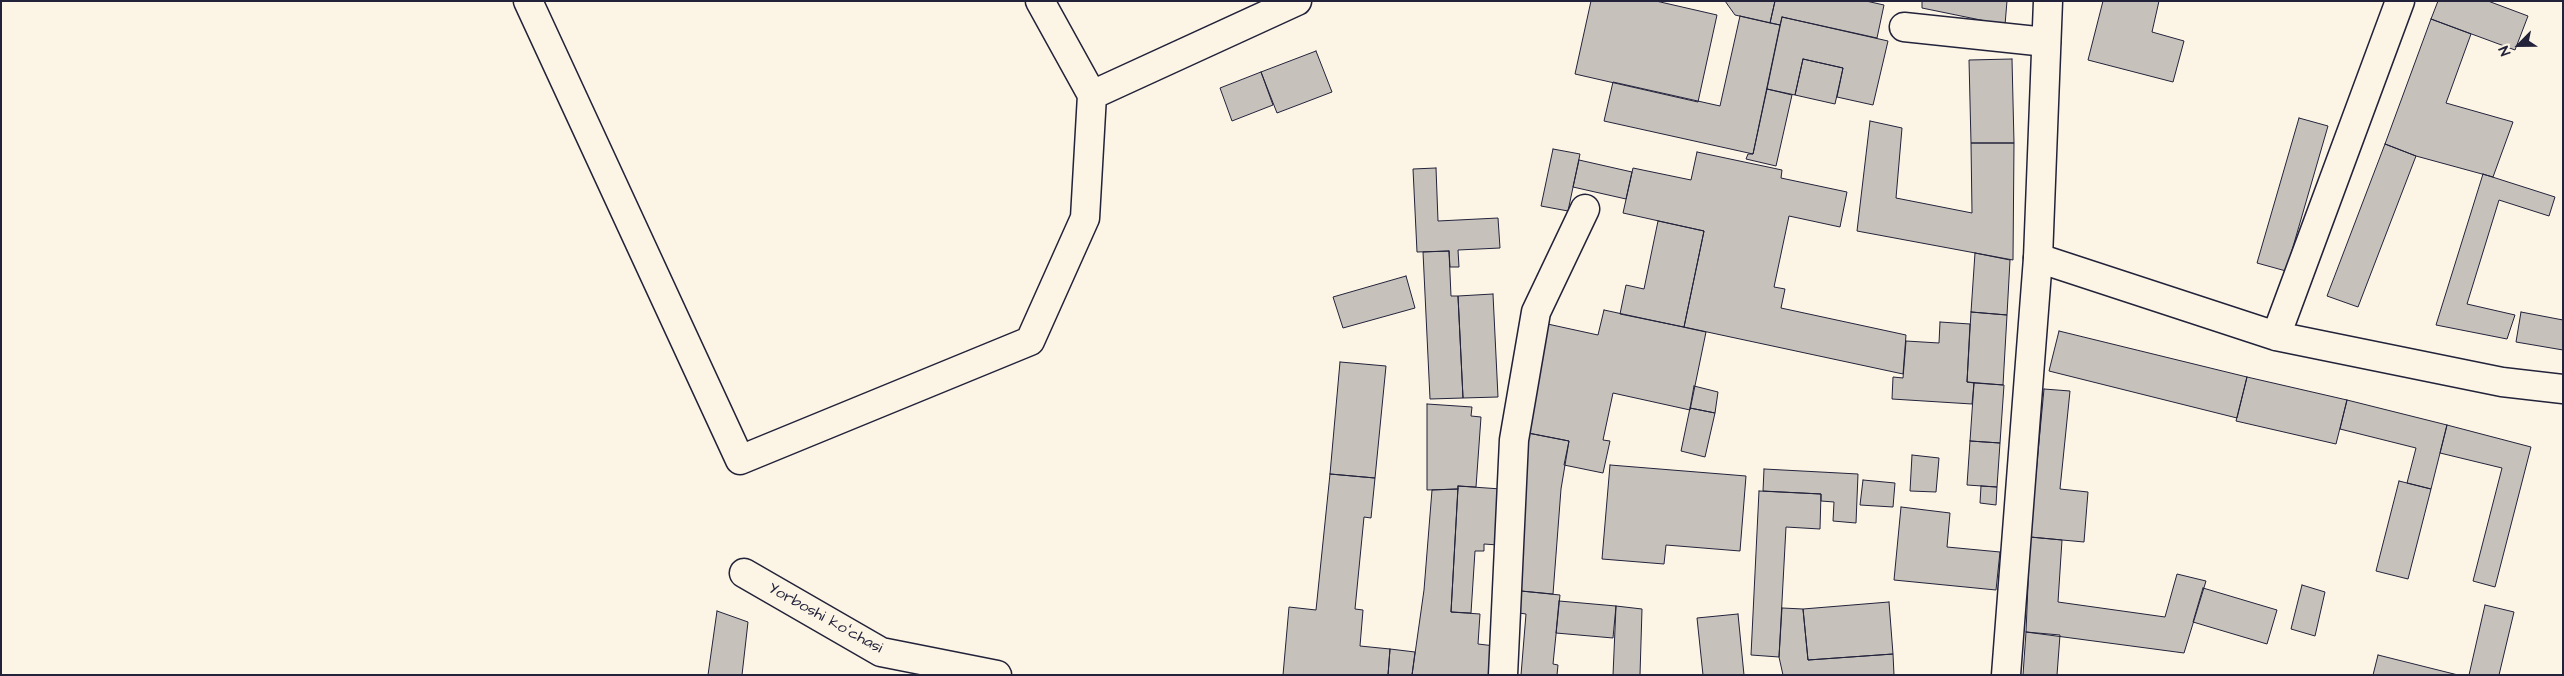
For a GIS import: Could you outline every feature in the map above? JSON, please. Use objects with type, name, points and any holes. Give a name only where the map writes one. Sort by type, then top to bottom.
[{"type":"street","points":[[528,1],[740,460],[1030,341],[1086,218],[1092,95],[1040,1]]},
{"type":"street","points":[[1092,95],[1297,1]]},
{"type":"street","points":[[2006,675],[2038,258],[2048,1]]},
{"type":"street","points":[[2276,336],[2400,1]]},
{"type":"street","points":[[1904,27],[2046,42]]},
{"type":"street","points":[[1503,675],[1514,440],[1536,312],[1585,209]]},
{"type":"street","points":[[2038,258],[2276,336],[2502,382],[2563,389]]},
{"type":"street","name":"Yorboshi koʻchasi","points":[[744,573],[880,652],[997,675]]},
{"type":"building","points":[[1591,1],[1656,1],[1717,15],[1698,102],[1575,74]]},
{"type":"building","points":[[1725,1],[1775,1],[1770,23],[1735,15]]},
{"type":"building","points":[[1775,1],[1866,1],[1884,5],[1877,38],[1782,17],[1780,25],[1770,23]]},
{"type":"building","points":[[1922,1],[2007,1],[2005,25],[1922,8]]},
{"type":"building","points":[[2103,1],[2159,1],[2152,32],[2184,41],[2173,82],[2088,60]]},
{"type":"building","points":[[2438,1],[2488,1],[2528,16],[2515,50],[2431,19]]},
{"type":"building","points":[[1740,16],[1780,25],[1753,154],[1604,121],[1613,82],[1720,106]]},
{"type":"building","points":[[1782,17],[1888,41],[1873,105],[1837,97],[1843,68],[1803,59],[1795,95],[1767,89]]},
{"type":"building","points":[[2431,19],[2471,34],[2446,103],[2513,122],[2493,177],[2416,156],[2385,144]]},
{"type":"building","points":[[1316,51],[1332,92],[1277,113],[1261,72]]},
{"type":"building","points":[[1803,59],[1843,68],[1835,104],[1795,95]]},
{"type":"building","points":[[2012,59],[2014,143],[1971,143],[1969,60]]},
{"type":"building","points":[[1261,72],[1273,105],[1232,121],[1220,88]]},
{"type":"building","points":[[1767,89],[1792,95],[1776,166],[1746,159],[1748,154],[1753,154]]},
{"type":"building","points":[[2299,118],[2328,126],[2286,271],[2257,263]]},
{"type":"building","points":[[1870,121],[1902,128],[1896,198],[1972,213],[1971,143],[2014,143],[2013,260],[1857,231]]},
{"type":"building","points":[[2385,144],[2416,156],[2358,307],[2327,296]]},
{"type":"building","points":[[1553,149],[1580,154],[1568,211],[1541,206]]},
{"type":"building","points":[[1697,152],[1782,170],[1781,178],[1847,192],[1840,227],[1789,216],[1774,287],[1785,289],[1781,308],[1906,335],[1903,374],[1684,327],[1704,231],[1623,213],[1633,168],[1691,180]]},
{"type":"building","points":[[1579,160],[1632,172],[1626,199],[1573,187]]},
{"type":"building","points":[[1436,168],[1438,221],[1498,218],[1500,248],[1458,250],[1459,267],[1450,267],[1449,251],[1417,252],[1413,169]]},
{"type":"building","points":[[2483,174],[2555,197],[2549,216],[2499,200],[2467,304],[2515,315],[2507,339],[2436,325]]},
{"type":"building","points":[[1658,221],[1704,231],[1684,327],[1620,314],[1626,285],[1644,289]]},
{"type":"building","points":[[1449,251],[1451,296],[1458,296],[1463,398],[1430,399],[1423,252]]},
{"type":"building","points":[[1975,253],[2010,260],[2007,315],[1971,312]]},
{"type":"building","points":[[1406,276],[1415,308],[1343,328],[1333,297]]},
{"type":"building","points":[[1493,294],[1498,397],[1463,398],[1458,296]]},
{"type":"building","points":[[1604,310],[1706,332],[1690,410],[1613,393],[1603,440],[1610,441],[1603,473],[1564,465],[1569,441],[1528,433],[1543,323],[1598,335]]},
{"type":"building","points":[[1971,312],[2007,315],[2003,385],[1967,382]]},
{"type":"building","points":[[2521,312],[2563,320],[2563,350],[2516,342]]},
{"type":"building","points":[[1940,322],[1970,324],[1967,382],[1974,383],[1972,404],[1892,399],[1893,377],[1903,378],[1906,341],[1939,343]]},
{"type":"building","points":[[2059,331],[2247,377],[2237,418],[2049,371]]},
{"type":"building","points":[[1340,362],[1386,366],[1375,478],[1330,474]]},
{"type":"building","points":[[2247,377],[2347,400],[2336,444],[2236,421]]},
{"type":"building","points":[[1974,383],[2004,385],[2000,443],[1970,441]]},
{"type":"building","points":[[1694,386],[1718,392],[1715,413],[1690,408]]},
{"type":"building","points":[[2044,389],[2070,391],[2060,489],[2088,492],[2084,542],[2030,537]]},
{"type":"building","points":[[2347,400],[2447,425],[2431,489],[2407,483],[2416,448],[2340,429]]},
{"type":"building","points":[[1427,404],[1472,407],[1471,416],[1481,417],[1476,487],[1458,486],[1458,489],[1427,490]]},
{"type":"building","points":[[1690,408],[1715,413],[1705,457],[1681,451]]},
{"type":"building","points":[[2447,425],[2531,447],[2495,587],[2473,581],[2502,468],[2440,453]]},
{"type":"building","points":[[1528,433],[1569,441],[1561,489],[1553,594],[1521,591],[1521,484]]},
{"type":"building","points":[[1970,441],[2000,443],[1997,487],[1967,485]]},
{"type":"building","points":[[1912,455],[1939,458],[1936,492],[1910,491]]},
{"type":"building","points":[[1610,465],[1746,476],[1740,551],[1666,545],[1664,564],[1602,559]]},
{"type":"building","points":[[1764,469],[1858,474],[1856,523],[1833,521],[1834,502],[1821,501],[1821,494],[1763,491]]},
{"type":"building","points":[[1330,474],[1375,478],[1371,518],[1364,517],[1355,609],[1363,610],[1360,646],[1390,649],[1388,675],[1283,675],[1289,607],[1316,610]]},
{"type":"building","points":[[1863,480],[1895,483],[1893,507],[1860,505]]},
{"type":"building","points":[[2399,481],[2431,489],[2408,579],[2376,571]]},
{"type":"building","points":[[1458,486],[1501,489],[1498,545],[1484,544],[1484,551],[1475,551],[1471,613],[1451,612]]},
{"type":"building","points":[[1981,486],[1997,487],[1996,505],[1980,503]]},
{"type":"building","points":[[1458,489],[1451,612],[1480,614],[1478,644],[1495,646],[1493,675],[1412,675],[1424,590],[1432,490]]},
{"type":"building","points":[[1759,491],[1821,494],[1820,529],[1786,527],[1779,657],[1751,655]]},
{"type":"building","points":[[1901,507],[1950,513],[1947,547],[2000,552],[1996,590],[1894,580]]},
{"type":"building","points":[[2030,537],[2062,540],[2058,602],[2165,617],[2177,574],[2206,581],[2184,653],[2026,632]]},
{"type":"building","points":[[2302,585],[2325,592],[2315,636],[2291,629]]},
{"type":"building","points":[[2203,588],[2277,610],[2267,644],[2193,622]]},
{"type":"building","points":[[1521,591],[1560,595],[1553,664],[1558,665],[1557,675],[1521,675],[1526,614],[1519,613]]},
{"type":"building","points":[[1559,601],[1616,606],[1613,638],[1556,633]]},
{"type":"building","points":[[1889,602],[1893,654],[1808,660],[1803,609]]},
{"type":"building","points":[[2485,605],[2514,612],[2499,675],[2469,675]]},
{"type":"building","points":[[1616,606],[1642,609],[1640,675],[1613,675]]},
{"type":"building","points":[[1782,608],[1803,609],[1808,660],[1893,654],[1894,675],[1783,675],[1779,657]]},
{"type":"building","points":[[717,611],[748,622],[742,675],[708,675]]},
{"type":"building","points":[[1738,614],[1744,675],[1703,675],[1697,618]]},
{"type":"building","points":[[2026,632],[2060,635],[2057,675],[2023,675]]},
{"type":"building","points":[[1390,649],[1415,652],[1412,675],[1388,675]]},
{"type":"building","points":[[2378,655],[2458,675],[2373,675]]}]
